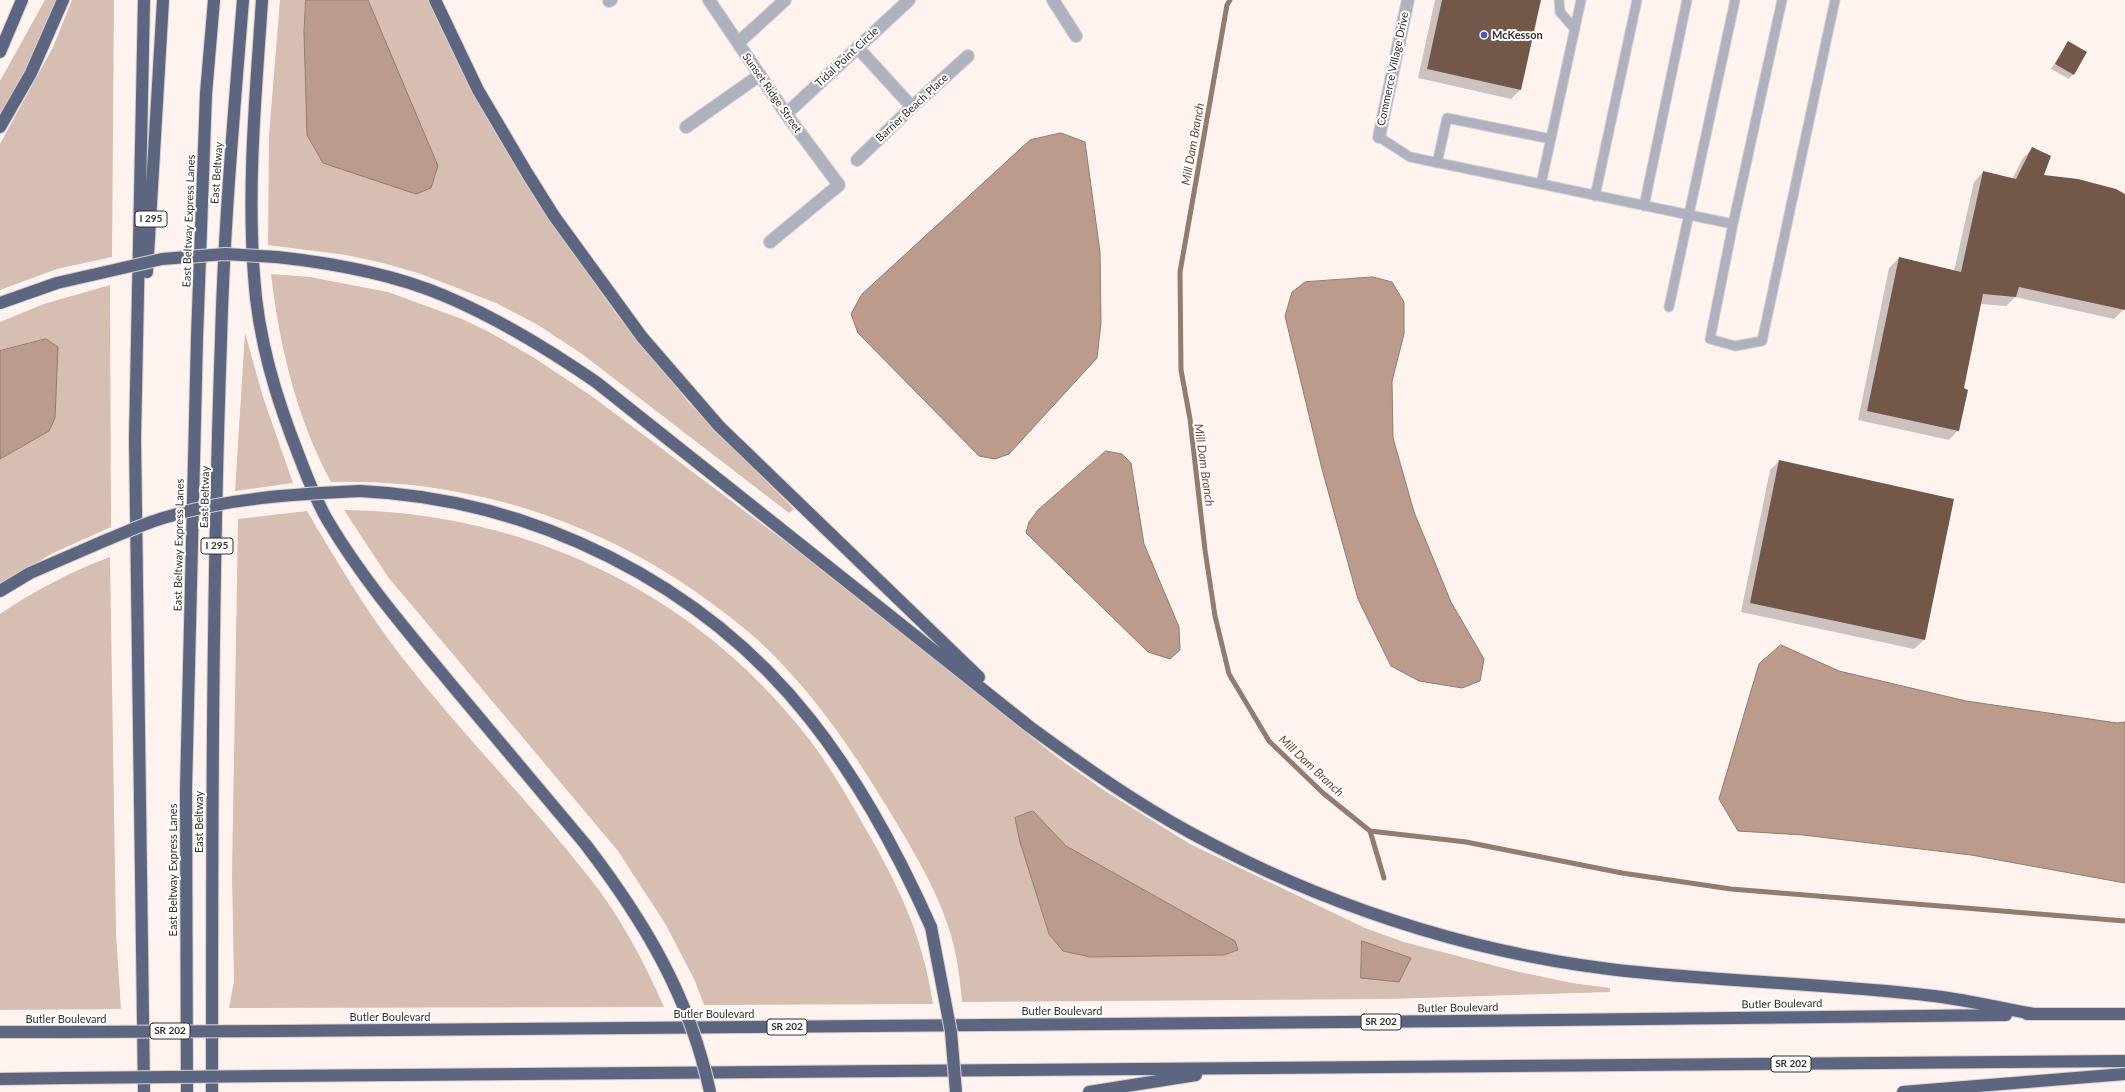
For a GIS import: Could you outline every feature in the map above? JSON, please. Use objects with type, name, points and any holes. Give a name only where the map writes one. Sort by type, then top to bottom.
[{"type":"highway","points":[[0,52],[22,0]]},
{"type":"highway","points":[[0,127],[31,73],[63,0]]},
{"type":"highway","name":"I 295","points":[[144,0],[135,438],[144,1092]]},
{"type":"highway","name":"I 295","points":[[135,438],[156,150],[163,0]]},
{"type":"highway","name":"East Beltway Express Lanes","points":[[187,1092],[186,790],[206,94],[214,0]]},
{"type":"highway","name":"East Beltway","points":[[212,1092],[212,791],[221,339],[227,214],[243,0]]},
{"type":"highway","points":[[262,0],[252,156],[251,217],[254,278],[260,323],[272,379],[294,445],[326,519],[362,572],[398,621],[586,845],[627,901],[662,958],[689,1020],[700,1051],[710,1092]]},
{"type":"highway","points":[[435,0],[478,90],[527,173],[554,216],[642,337],[719,426],[1030,727]]},
{"type":"highway","points":[[0,303],[57,283],[162,259],[224,254],[313,260],[385,277],[444,295],[491,317],[557,355],[596,382],[1030,727],[1080,764],[1189,832],[1244,861],[1354,906],[1421,929],[1491,948],[1547,959],[1609,969],[1935,996],[2034,1014]]},
{"type":"highway","points":[[0,591],[30,573],[104,541],[163,518],[210,506],[290,495],[360,492],[421,496],[492,511],[566,536],[633,569],[696,611],[726,634],[786,690],[832,748],[856,782],[905,868],[931,926],[952,1032],[956,1092]]},
{"type":"highway","name":"Butler Boulevard","points":[[0,1032],[1462,1022],[2125,1014]]},
{"type":"highway","name":"SR 202","points":[[0,1079],[2125,1061]]},
{"type":"highway","points":[[1089,1092],[1236,1068]]},
{"type":"highway","points":[[1903,1092],[2125,1074]]},
{"type":"street","name":"Sunset Ridge Street","points":[[709,0],[786,114],[838,185],[770,242]]},
{"type":"street","points":[[738,43],[785,0]]},
{"type":"street","name":"Tidal Point Circle","points":[[786,114],[909,0]]},
{"type":"street","points":[[1053,0],[1076,36]]},
{"type":"street","name":"Commerce Village Drive","points":[[1379,137],[1408,0]]},
{"type":"street","points":[[858,48],[912,107]]},
{"type":"street","name":"Barrier Beach Place","points":[[857,160],[968,56]]},
{"type":"street","points":[[686,127],[760,75]]},
{"type":"lane","points":[[1559,0],[1560,12],[1575,29]]},
{"type":"lane","points":[[1541,184],[1581,0]]},
{"type":"lane","points":[[1596,196],[1637,0]]},
{"type":"lane","points":[[1644,206],[1686,0]]},
{"type":"lane","points":[[1669,307],[1734,0]]},
{"type":"lane","points":[[1782,0],[1733,224],[1710,339],[1735,346],[1762,341],[1835,0]]},
{"type":"lane","points":[[1437,163],[1447,118],[1551,140]]},
{"type":"lane","points":[[1379,137],[1410,158],[1733,224]]},
{"type":"shaded area","points":[[45,0],[57,0],[27,69],[0,117],[0,81]]},
{"type":"shaded area","points":[[72,0],[114,0],[112,257],[57,269],[0,290],[0,144],[53,47]]},
{"type":"shaded area","points":[[280,0],[306,0],[304,32],[387,50],[368,0],[429,0],[468,84],[490,122],[543,210],[617,315],[690,404],[794,509],[789,513],[582,354],[538,325],[496,303],[421,274],[383,263],[346,255],[268,245],[269,135]]},
{"type":"shaded area","points":[[306,0],[368,0],[438,166],[431,188],[416,194],[323,163],[307,135],[304,32]]},
{"type":"shaded area","points":[[1061,133],[1085,142],[1100,252],[1101,323],[1097,358],[1009,454],[995,459],[979,456],[858,333],[851,314],[862,294],[1030,140]]},
{"type":"shaded area","points":[[271,274],[310,277],[388,292],[462,319],[489,332],[533,357],[593,397],[859,597],[1054,755],[1105,791],[1190,844],[1365,928],[1404,942],[1515,971],[1572,983],[1610,988],[1610,992],[1389,999],[962,1002],[953,942],[935,892],[919,862],[858,761],[828,719],[796,679],[778,660],[741,626],[679,580],[633,554],[586,531],[537,512],[487,498],[436,488],[384,483],[331,482],[308,433],[299,407],[291,381],[274,301]],"holes":[[[1033,811],[1066,846],[1235,941],[1238,950],[1224,955],[1090,957],[1063,951],[1049,934],[1020,842],[1015,818]]]},
{"type":"shaded area","points":[[1373,277],[1392,282],[1404,302],[1404,334],[1392,381],[1393,438],[1414,512],[1451,602],[1484,659],[1480,681],[1462,688],[1419,681],[1391,666],[1358,599],[1322,469],[1285,316],[1292,292],[1305,282]]},
{"type":"shaded area","points":[[110,285],[111,527],[51,554],[0,585],[0,459],[49,430],[55,418],[46,339],[0,351],[0,322],[44,304]]},
{"type":"shaded area","points":[[245,333],[263,397],[293,483],[235,491]]},
{"type":"shaded area","points":[[46,339],[58,347],[55,418],[49,431],[0,459],[0,351]]},
{"type":"shaded area","points":[[1106,451],[1122,454],[1131,463],[1144,544],[1179,627],[1180,650],[1170,659],[1148,652],[1026,533],[1029,522],[1038,510]]},
{"type":"shaded area","points":[[344,510],[411,514],[477,526],[540,544],[600,569],[658,601],[711,639],[760,683],[805,734],[829,767],[843,790],[888,869],[908,911],[923,956],[933,1004],[704,1005],[695,981],[666,925],[618,851],[388,577]]},
{"type":"shaded area","points":[[307,511],[340,567],[401,656],[447,712],[543,821],[589,877],[611,907],[631,939],[664,1007],[229,1008],[234,981],[232,874],[238,519]]},
{"type":"shaded area","points":[[110,557],[116,934],[121,1009],[0,1010],[0,614],[26,597],[54,582]]},
{"type":"shaded area","points":[[1781,645],[1839,671],[1966,701],[2117,723],[2125,722],[2125,883],[1971,855],[1803,835],[1738,831],[1719,799],[1759,664]]},
{"type":"shaded area","points":[[1033,811],[1066,846],[1235,941],[1238,950],[1224,955],[1090,957],[1063,951],[1049,934],[1020,842],[1015,818]]},
{"type":"shaded area","points":[[1362,941],[1411,958],[1399,982],[1361,978]]},
{"type":"building","name":"McKesson","points":[[1442,0],[1541,0],[1521,90],[1427,69]]},
{"type":"building","points":[[2068,41],[2087,52],[2074,75],[2055,64]]},
{"type":"building","points":[[2032,147],[2051,156],[2044,175],[2078,179],[2116,189],[2125,194],[2125,310],[2019,287],[2016,297],[1983,294],[1964,388],[1968,390],[1959,431],[1867,411],[1899,257],[1961,272],[1983,171],[2016,179]]},
{"type":"building","points":[[1779,460],[1954,499],[1925,640],[1750,603]]},
{"type":"waterway","name":"Mill Dam Branch","points":[[1230,0],[1227,5],[1180,272],[1181,370],[1190,419],[1205,550],[1215,616],[1229,674],[1269,741],[1323,793],[1370,831],[1384,878]]},
{"type":"waterway","points":[[1370,831],[1466,842],[1622,873],[1731,889],[2125,921]]},
{"type":"place","name":"McKesson","points":[[1484,35]]}]
